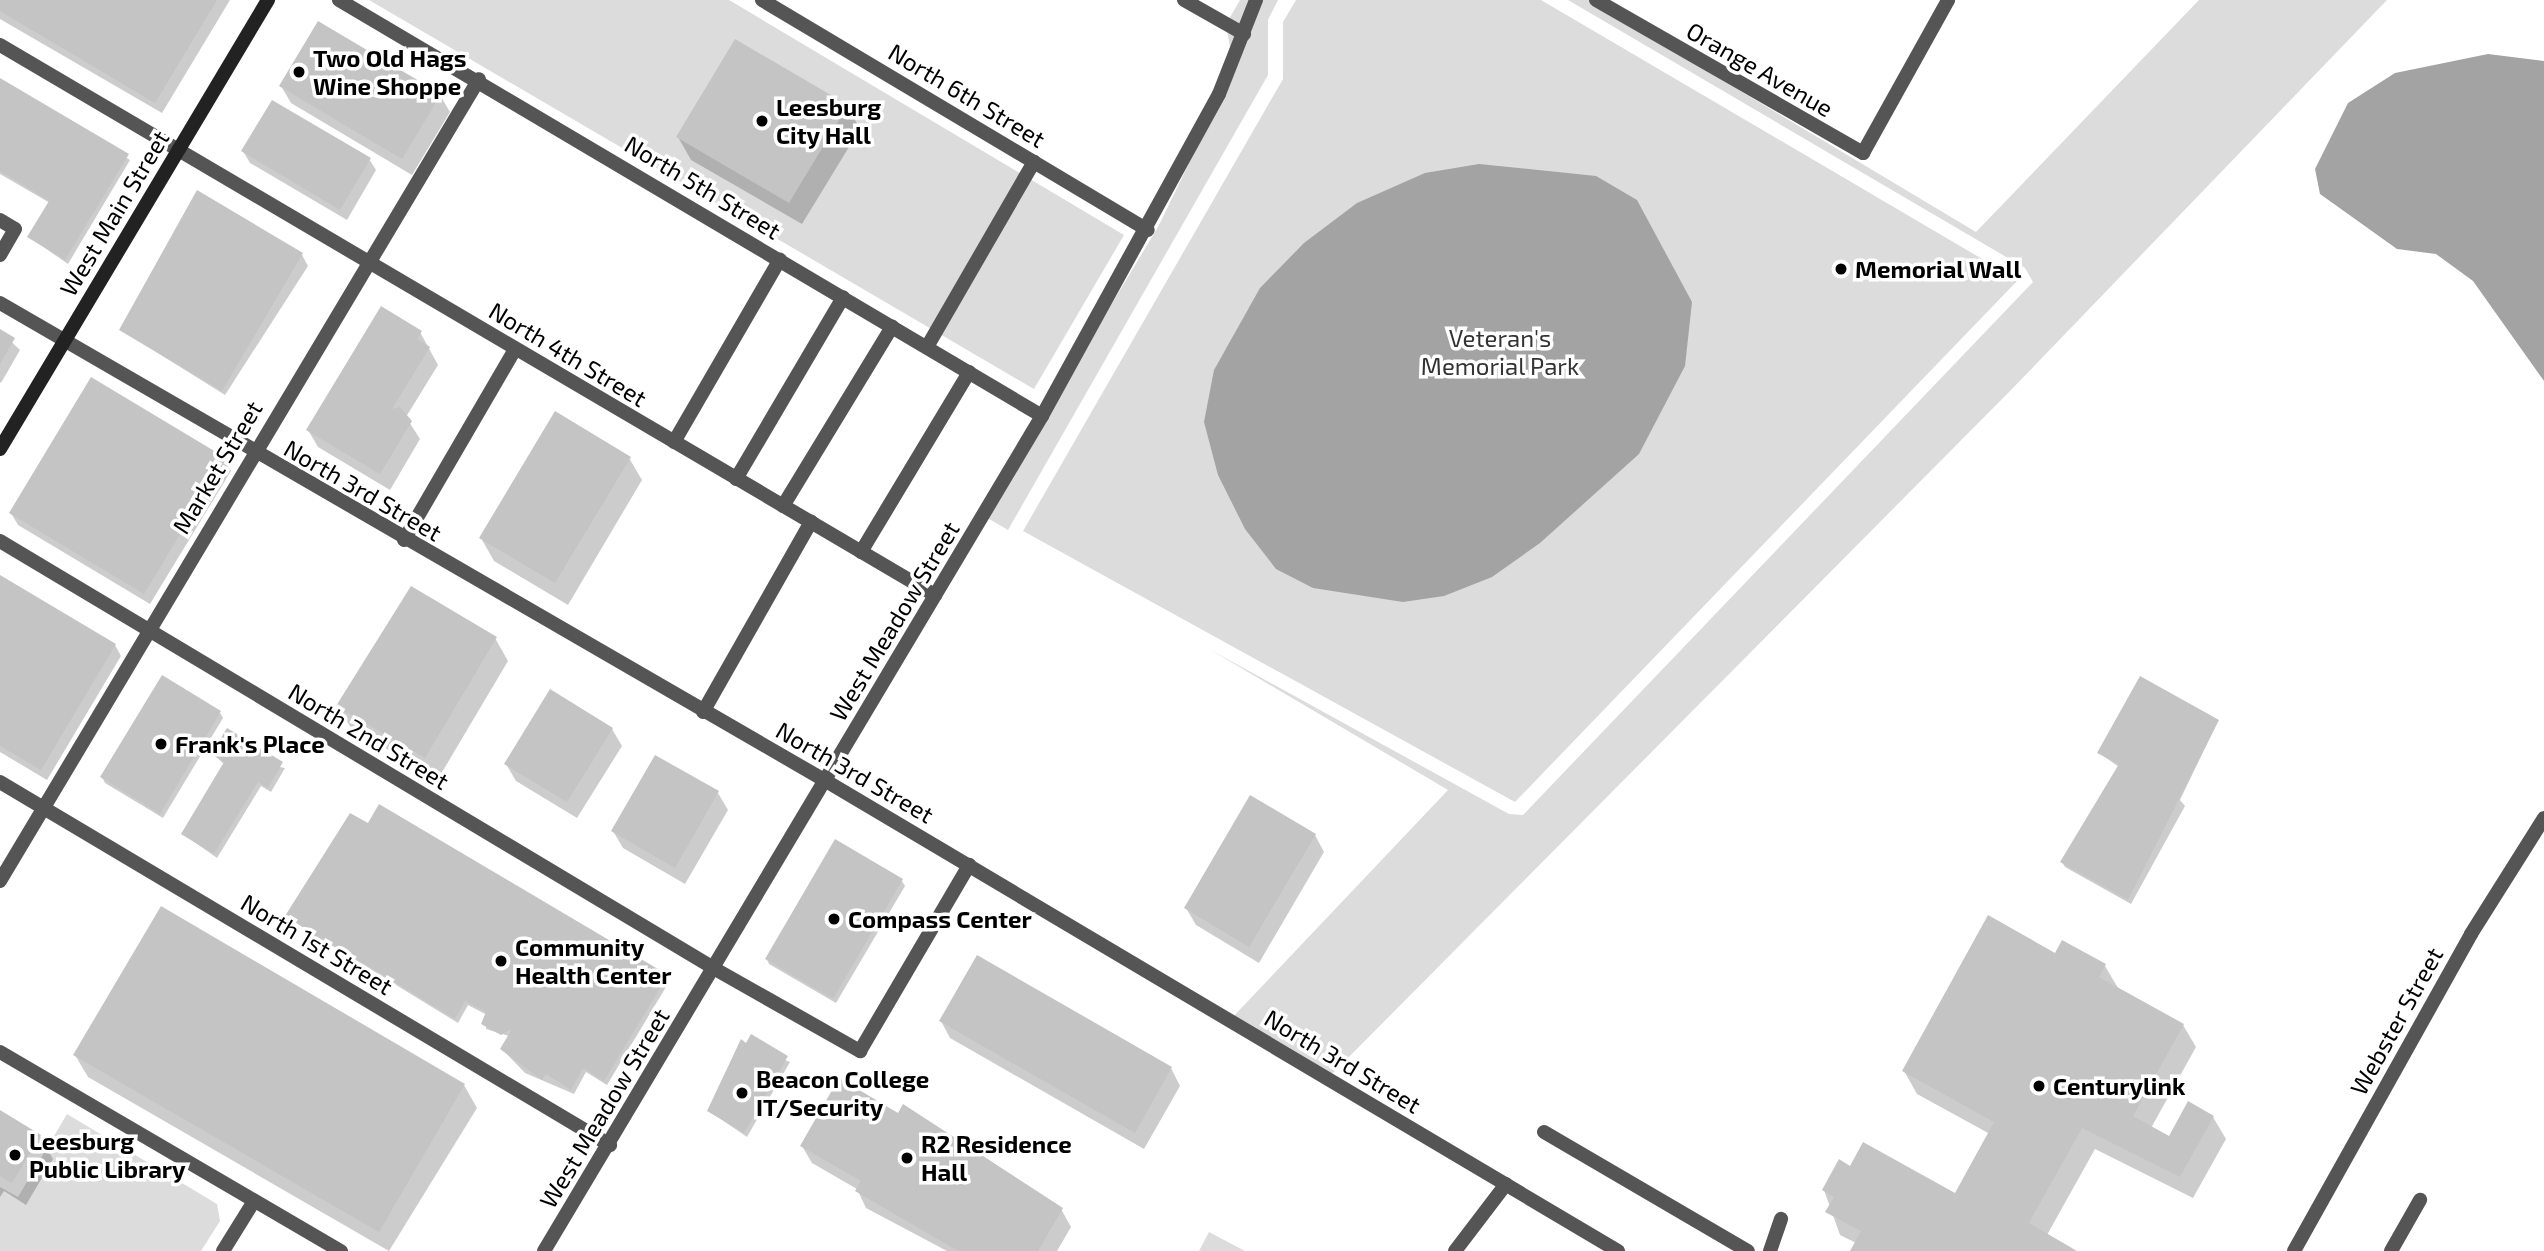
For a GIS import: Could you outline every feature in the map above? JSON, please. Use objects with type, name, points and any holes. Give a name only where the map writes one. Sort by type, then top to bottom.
[{"type":"main road","name":"West Main Street","points":[[0,449],[268,0]]},
{"type":"street","name":"North 5th Street","points":[[339,0],[479,79],[1042,416]]},
{"type":"street","name":"North 6th Street","points":[[762,0],[1148,230]]},
{"type":"street","points":[[1184,0],[1244,34]]},
{"type":"street","name":"West Meadow Street","points":[[544,1251],[715,969],[1042,416],[1148,230],[1244,34],[1256,0]]},
{"type":"street","name":"Orange Avenue","points":[[1596,0],[1823,132],[1865,150],[1948,0]]},
{"type":"street","name":"North 4th Street","points":[[1,47],[179,149],[935,595]]},
{"type":"street","name":"Market Street","points":[[0,881],[5,863],[42,807],[252,452],[479,79]]},
{"type":"street","points":[[927,347],[1034,162]]},
{"type":"street","points":[[0,220],[15,229],[0,255]]},
{"type":"street","points":[[674,442],[780,259]]},
{"type":"street","points":[[736,479],[843,297]]},
{"type":"street","name":"North 3rd Street","points":[[0,303],[404,540],[826,781],[1618,1251]]},
{"type":"street","points":[[783,506],[892,327]]},
{"type":"street","points":[[404,540],[515,349]]},
{"type":"street","points":[[861,552],[968,372]]},
{"type":"street","points":[[703,712],[811,522]]},
{"type":"street","name":"North 2nd Street","points":[[0,541],[715,969],[860,1051],[969,865]]},
{"type":"street","name":"North 1st Street","points":[[0,782],[610,1145]]},
{"type":"street","name":"Webster Street","points":[[2294,1251],[2471,934],[2544,818]]},
{"type":"street","points":[[0,1052],[341,1251]]},
{"type":"street","points":[[1545,1132],[1748,1251]]},
{"type":"street","points":[[1455,1251],[1506,1184]]},
{"type":"street","points":[[2391,1251],[2420,1200]]},
{"type":"street","points":[[223,1251],[254,1201]]},
{"type":"street","points":[[1766,1251],[1781,1219]]},
{"type":"green space","points":[[369,0],[729,0],[1124,235],[1034,389]]},
{"type":"green space","points":[[1240,0],[1278,0],[1268,20],[1268,75],[1008,530],[984,516],[1158,227],[1234,71],[1226,24]]},
{"type":"green space","name":"Veteran's Memorial Park","points":[[1296,0],[1541,0],[2018,280],[1515,802],[1023,531],[1283,79],[1283,22]]},
{"type":"green space","points":[[1568,0],[1588,0],[1976,232],[2199,0],[2387,0],[2011,390],[1327,1079],[1229,1021],[1448,790],[1209,649],[1509,814],[1523,815],[2033,282],[2025,268]]},
{"type":"green space","points":[[67,1114],[217,1204],[220,1221],[201,1251],[0,1251],[0,1187],[18,1197]]},
{"type":"green space","points":[[1209,1232],[1245,1251],[1199,1251]]},
{"type":"shaded area","points":[[2488,54],[2544,61],[2544,381],[2473,281],[2436,254],[2397,249],[2320,194],[2315,169],[2348,103],[2395,73]]},
{"type":"shaded area","points":[[1479,164],[1596,176],[1637,200],[1692,302],[1685,366],[1639,454],[1540,543],[1492,577],[1444,596],[1403,602],[1313,588],[1276,569],[1245,529],[1218,475],[1204,422],[1214,370],[1260,288],[1304,243],[1357,203],[1425,173]]},
{"type":"building","points":[[0,0],[217,0],[155,103],[0,11]]},
{"type":"building","points":[[318,21],[441,94],[402,159],[279,86]]},
{"type":"building","name":"Leesburg City Hall","points":[[735,39],[848,105],[789,203],[676,137]]},
{"type":"building","points":[[0,78],[129,154],[65,260],[27,237],[49,201],[0,171]]},
{"type":"building","points":[[272,100],[371,158],[340,210],[241,151]]},
{"type":"building","points":[[197,190],[303,253],[222,391],[119,330]]},
{"type":"building","points":[[381,306],[422,331],[417,339],[430,347],[392,409],[400,407],[412,421],[380,474],[306,430]]},
{"type":"building","points":[[0,329],[15,338],[0,364]]},
{"type":"building","points":[[91,377],[226,458],[144,594],[9,513]]},
{"type":"building","points":[[555,411],[631,457],[555,583],[479,538]]},
{"type":"building","points":[[0,575],[116,644],[41,770],[0,746]]},
{"type":"building","points":[[411,586],[497,637],[425,758],[336,706]]},
{"type":"building","name":"Frank's Place","points":[[162,675],[221,711],[160,814],[100,777]]},
{"type":"building","points":[[2140,676],[2219,720],[2128,900],[2060,862],[2119,764],[2097,753]]},
{"type":"building","points":[[550,689],[613,728],[567,802],[504,764]]},
{"type":"building","points":[[227,728],[283,762],[268,788],[258,782],[214,854],[181,834],[224,762],[211,754]]},
{"type":"building","points":[[655,755],[719,791],[675,868],[611,831]]},
{"type":"building","points":[[1250,795],[1316,834],[1249,947],[1184,908]]},
{"type":"building","name":"Community Health Center","points":[[379,804],[668,975],[604,1081],[583,1068],[571,1090],[546,1074],[542,1080],[500,1049],[512,1029],[501,1035],[481,1024],[486,1012],[465,1001],[455,1019],[322,938],[317,946],[307,940],[311,932],[285,916],[350,813],[368,823]]},
{"type":"building","name":"Compass Center","points":[[835,839],[903,879],[833,999],[765,959]]},
{"type":"building","points":[[161,906],[465,1084],[379,1232],[73,1055]]},
{"type":"building","name":"Centurylink","points":[[1988,915],[2055,953],[2062,940],[2106,964],[2099,977],[2184,1024],[2133,1116],[2169,1136],[2188,1101],[2214,1116],[2180,1177],[2082,1128],[2029,1223],[2077,1251],[1850,1251],[1861,1231],[1825,1212],[1834,1197],[1822,1190],[1839,1159],[1850,1166],[1863,1142],[1955,1193],[1994,1122],[1902,1071]]},
{"type":"building","points":[[977,955],[1172,1067],[1135,1133],[939,1021]]},
{"type":"building","name":"Beacon College IT/Security","points":[[751,1034],[788,1056],[744,1133],[707,1111],[741,1039],[746,1043]]},
{"type":"building","name":"R2 Residence Hall","points":[[839,1078],[898,1113],[903,1104],[1063,1208],[1038,1251],[958,1251],[855,1191],[861,1181],[800,1146]]},
{"type":"building","name":"Leesburg Public Library","points":[[0,1110],[41,1135],[12,1183],[0,1176]]},
{"type":"place","name":"Two Old Hags Wine Shoppe","points":[[299,72]]},
{"type":"place","name":"Leesburg City Hall","points":[[762,121]]},
{"type":"place","name":"Memorial Wall","points":[[1841,269]]},
{"type":"place","name":"Frank's Place","points":[[161,744]]},
{"type":"place","name":"Compass Center","points":[[834,919]]},
{"type":"place","name":"Community Health Center","points":[[501,961]]},
{"type":"place","name":"Centurylink","points":[[2039,1086]]},
{"type":"place","name":"Beacon College IT/Security","points":[[742,1093]]},
{"type":"place","name":"Leesburg Public Library","points":[[15,1155]]},
{"type":"place","name":"R2 Residence Hall","points":[[907,1158]]}]
